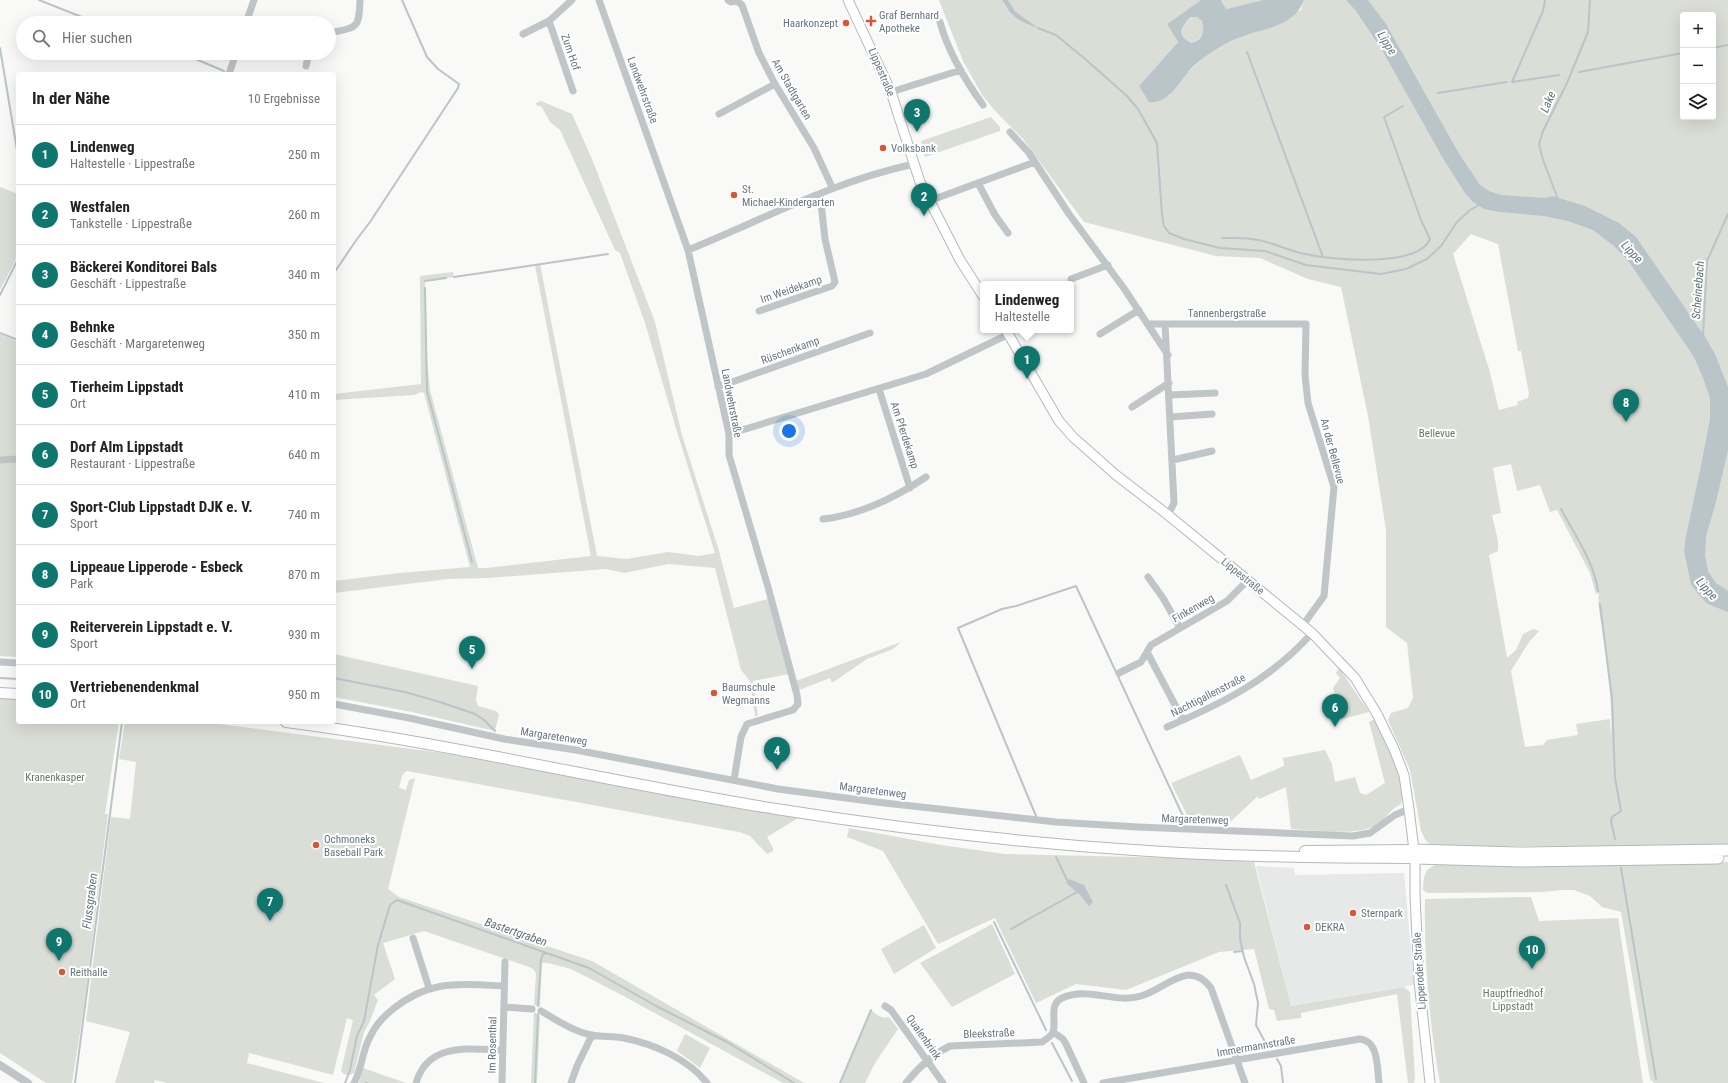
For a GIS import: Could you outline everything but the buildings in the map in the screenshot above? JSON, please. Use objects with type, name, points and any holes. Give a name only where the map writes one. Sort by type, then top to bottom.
[{"type":"highway","points":[[1546,856],[1728,850]]},
{"type":"highway","points":[[1414,854],[1728,858]]},
{"type":"main road","name":"Lippestraße","points":[[848,0],[891,92],[914,164],[929,200],[960,260],[980,291]]},
{"type":"main road","name":"Lippestraße","points":[[1009,333],[1066,430],[1116,475],[1168,515],[1303,625],[1355,678],[1377,714],[1394,749],[1404,775],[1414,854]]},
{"type":"main road","points":[[0,686],[16,687]]},
{"type":"main road","points":[[0,692],[16,694]]},
{"type":"main road","points":[[336,723],[777,802],[972,829],[1154,845],[1286,851],[1414,854]]},
{"type":"main road","points":[[298,724],[444,748],[775,809],[971,836],[1145,851],[1285,857],[1414,854]]},
{"type":"main road","name":"Lipperoder Straße","points":[[1414,854],[1419,981],[1430,1083]]},
{"type":"street","points":[[248,16],[254,0]]},
{"type":"street","points":[[336,31],[354,27],[358,24],[360,0]]},
{"type":"street","points":[[523,34],[549,21],[572,0]]},
{"type":"street","name":"Landwehrstraße","points":[[599,0],[688,250],[729,434],[729,455],[768,587],[797,695],[798,704],[793,710],[747,724],[741,737],[734,780]]},
{"type":"street","name":"Am Stadtgarten","points":[[728,0],[731,2],[736,0],[742,5],[759,53],[775,84],[814,148],[832,187]]},
{"type":"street","name":"Zum Hof","points":[[549,21],[573,91]]},
{"type":"street","points":[[940,22],[946,41],[961,70],[983,105]]},
{"type":"street","points":[[230,72],[234,60]]},
{"type":"street","points":[[306,66],[307,60]]},
{"type":"street","points":[[891,92],[961,70]]},
{"type":"street","points":[[719,114],[775,84]]},
{"type":"street","points":[[1010,132],[1029,153],[1069,214],[1108,265],[1168,355]]},
{"type":"street","points":[[929,200],[1035,162]]},
{"type":"street","points":[[688,250],[820,194],[832,187],[914,164]]},
{"type":"street","points":[[978,183],[995,215],[1008,233]]},
{"type":"street","name":"Im Weidekamp","points":[[759,311],[832,286],[835,282],[825,239],[820,194]]},
{"type":"street","points":[[1071,279],[1108,265]]},
{"type":"street","points":[[1100,334],[1139,310]]},
{"type":"street","name":"Tannenbergstraße","points":[[1148,324],[1306,324]]},
{"type":"street","points":[[1165,324],[1168,355],[1174,503],[1168,515]]},
{"type":"street","name":"An der Bellevue","points":[[1303,625],[1324,596],[1334,487],[1308,403],[1305,375],[1306,324]]},
{"type":"street","name":"Rüschenkamp","points":[[718,387],[870,333]]},
{"type":"street","points":[[729,434],[926,374],[1006,333]]},
{"type":"street","points":[[1132,407],[1169,383]]},
{"type":"street","name":"Am Pferdekamp","points":[[879,389],[910,488]]},
{"type":"street","points":[[1170,395],[1215,393]]},
{"type":"street","points":[[1171,418],[1212,414]]},
{"type":"street","points":[[1172,460],[1212,451]]},
{"type":"street","points":[[0,460],[16,459]]},
{"type":"street","name":"Am Pferdekamp","points":[[823,519],[833,518],[864,509],[910,488],[926,477]]},
{"type":"street","points":[[1148,577],[1163,598],[1180,628]]},
{"type":"street","name":"Finkenweg","points":[[1119,673],[1141,662],[1151,645],[1227,601],[1248,580]]},
{"type":"street","name":"Nachtigallenstraße","points":[[1167,727],[1223,702],[1264,677],[1291,656],[1312,633]]},
{"type":"street","points":[[1148,652],[1183,720]]},
{"type":"street","points":[[0,662],[16,663]]},
{"type":"street","name":"Margaretenweg","points":[[336,704],[409,718],[504,739],[576,750],[778,789],[876,802],[1056,822],[1353,836],[1370,833],[1395,815],[1409,809]]},
{"type":"street","points":[[413,938],[429,988]]},
{"type":"street","name":"Im Rosenthal","points":[[502,1083],[505,962]]},
{"type":"street","points":[[1084,1083],[1063,1039],[1053,1032],[1054,1010],[1056,1003],[1061,998],[1081,993],[1126,998],[1140,996],[1180,977],[1195,975],[1205,980],[1211,988],[1245,1083]]},
{"type":"street","points":[[354,1083],[370,1036],[379,1023],[399,1004],[429,988],[460,984],[504,986]]},
{"type":"street","name":"Qualenbrink","points":[[885,1006],[891,1010],[943,1083]]},
{"type":"street","name":"Im Rosenthal","points":[[504,1007],[532,1009]]},
{"type":"street","points":[[541,1011],[553,1019],[592,1035],[624,1038],[646,1044],[687,1065],[707,1083]]},
{"type":"street","name":"Bleekstraße","points":[[906,1083],[927,1061],[950,1046],[1042,1042],[1053,1032]]},
{"type":"street","points":[[571,1083],[577,1066],[592,1035]]},
{"type":"street","name":"Immermannstraße","points":[[1103,1083],[1364,1040],[1373,1048],[1380,1083]]},
{"type":"street","points":[[416,1083],[421,1071],[429,1061],[442,1053],[457,1049],[502,1050]]},
{"type":"street","points":[[0,1065],[28,1083]]},
{"type":"shaded area","points":[[1256,866],[1294,868],[1295,875],[1404,873],[1414,985],[1291,1006]]},
{"type":"green space","name":"Bellevue","points":[[939,0],[1002,0],[1006,8],[1029,21],[1015,11],[1008,0],[1201,0],[1167,24],[1178,42],[1139,86],[1169,96],[1181,79],[1205,56],[1236,38],[1253,32],[1301,10],[1304,0],[1728,0],[1728,846],[1433,846],[1426,841],[1421,831],[1410,770],[1388,720],[1391,713],[1408,708],[1413,698],[1407,643],[1386,627],[1386,530],[1368,416],[1341,287],[1308,279],[1260,258],[1216,256],[1084,222],[1023,139],[997,113],[982,95],[963,61]],"holes":[[[1471,234],[1498,244],[1518,351],[1521,351],[1529,394],[1528,398],[1517,402],[1518,405],[1499,410],[1489,369],[1453,254]],[[1511,464],[1517,491],[1540,485],[1550,512],[1557,510],[1590,573],[1596,594],[1599,593],[1599,610],[1610,688],[1611,739],[1610,719],[1576,724],[1578,735],[1547,740],[1543,745],[1525,747],[1511,671],[1529,642],[1539,631],[1533,629],[1523,634],[1516,650],[1507,658],[1489,555],[1498,551],[1498,541],[1492,515],[1501,513],[1493,468]]]},
{"type":"green space","points":[[1221,0],[1263,0],[1226,9]]},
{"type":"green space","points":[[1192,17],[1197,17],[1202,21],[1203,32],[1198,40],[1190,43],[1185,40],[1181,34],[1183,27]]},
{"type":"green space","points":[[541,101],[572,114],[592,159],[655,322],[682,435],[719,551],[734,608],[768,599],[789,674],[753,681],[758,716],[755,716],[750,681],[741,670],[715,568],[669,564],[624,573],[606,569],[488,578],[448,579],[336,593],[336,581],[399,573],[470,567],[424,393],[421,392],[414,395],[336,400],[336,394],[421,384],[420,276],[453,272],[454,277],[425,281],[426,350],[430,390],[478,568],[591,556],[535,265],[540,264],[597,556],[627,559],[668,552],[699,556],[715,553],[645,323],[620,253],[615,250],[560,130],[550,122],[541,106],[537,106],[536,103]]},
{"type":"green space","points":[[991,117],[1000,127],[1000,131],[925,157],[921,141]]},
{"type":"green space","points":[[0,187],[16,193],[16,259],[0,290]]},
{"type":"green space","points":[[0,334],[16,341],[16,657],[0,656]]},
{"type":"green space","points":[[901,642],[893,649],[867,659],[832,683],[830,678],[799,690],[796,681]]},
{"type":"green space","points":[[336,654],[478,686],[476,699],[478,706],[496,711],[499,714],[495,731],[412,712],[336,697]]},
{"type":"green space","points":[[1339,668],[1369,712],[1342,719],[1333,688],[1340,678],[1336,673]]},
{"type":"green space","name":"Kranenkasper","points":[[0,697],[16,698],[16,724],[119,724],[105,814],[108,814],[83,1013],[72,1083],[46,1083],[0,1053]]},
{"type":"green space","points":[[1375,719],[1394,762],[1401,786],[1402,796],[1401,804],[1393,809],[1381,822],[1370,828],[1348,832],[1291,829],[1286,787],[1259,799],[1258,796],[1228,824],[1191,823],[1171,783],[1240,755],[1251,780],[1284,766],[1283,758],[1325,750],[1332,764],[1335,782],[1355,777],[1360,793],[1366,795],[1385,783],[1369,722]]},
{"type":"green space","points":[[125,724],[219,724],[443,753],[798,818],[767,837],[773,851],[767,854],[750,836],[739,832],[407,771],[402,776],[399,788],[406,790],[409,780],[415,778],[388,889],[399,897],[592,961],[804,1083],[783,1083],[571,969],[548,963],[542,963],[540,1006],[534,1005],[536,973],[532,968],[424,931],[383,943],[395,979],[374,995],[378,1000],[364,1032],[354,1073],[350,1075],[344,1074],[341,1071],[353,1020],[347,1018],[333,1075],[249,1053],[247,1063],[324,1083],[167,1083],[155,1080],[154,1083],[115,1083],[130,1032],[86,1021],[111,817],[130,819],[136,762],[119,759]]},
{"type":"green space","points":[[849,828],[941,845],[1005,854],[1181,858],[1254,862],[1291,1006],[1404,987],[1410,992],[1415,1078],[1414,1083],[1408,1083],[1397,994],[1301,1013],[1301,1018],[1277,1021],[1274,1010],[1269,1009],[1254,949],[1219,952],[1126,990],[1076,984],[1036,1003],[995,918],[938,944],[883,851],[847,837]]},
{"type":"green space","points":[[1728,862],[1728,1083],[1654,1083],[1650,1079],[1621,912],[1602,907],[1590,896],[1574,890],[1541,892],[1427,893],[1423,890],[1426,872],[1435,865],[1547,866]]},
{"type":"green space","name":"Hauptfriedhof Lippstadt","points":[[1531,897],[1539,921],[1618,918],[1643,1083],[1440,1083],[1428,991],[1425,945],[1425,899]]},
{"type":"green space","points":[[992,924],[1015,974],[952,1007],[920,963]]},
{"type":"green space","points":[[924,925],[936,948],[894,974],[881,949]]},
{"type":"green space","points":[[871,1010],[881,1017],[889,1017],[898,1029],[875,1063],[865,1083],[840,1083]]},
{"type":"green space","points":[[534,1012],[540,1016],[537,1083],[531,1083]]},
{"type":"green space","points":[[685,1034],[710,1048],[700,1068],[677,1051]]},
{"type":"green space","points":[[363,1068],[406,1083],[359,1083]]},
{"type":"water","points":[[1002,0],[1008,0],[1015,11],[1038,28],[1013,15]]},
{"type":"water","points":[[1201,0],[1221,0],[1226,9],[1263,0],[1304,0],[1293,16],[1285,22],[1238,38],[1219,47],[1194,66],[1168,96],[1156,102],[1149,102],[1139,86],[1178,42],[1167,24]],"holes":[[[1191,17],[1197,17],[1202,21],[1203,32],[1198,40],[1191,43],[1183,37],[1182,30]]]},
{"type":"water","name":"Lippe","points":[[1346,0],[1368,0],[1386,24],[1458,152],[1480,185],[1489,191],[1501,195],[1545,198],[1552,196],[1585,206],[1619,223],[1636,237],[1705,337],[1715,354],[1728,387],[1728,450],[1716,502],[1706,536],[1705,556],[1708,571],[1716,583],[1728,591],[1728,612],[1708,604],[1698,594],[1691,584],[1684,551],[1710,419],[1710,398],[1694,357],[1629,262],[1614,246],[1593,230],[1568,221],[1544,216],[1484,209],[1473,202],[1465,193],[1444,160],[1382,50],[1356,11]]},
{"type":"water","points":[[1069,879],[1084,885],[1093,902],[1089,906],[1080,895],[1066,883]]},
{"type":"waterway","points":[[39,0],[79,16]]},
{"type":"waterway","points":[[336,270],[370,222],[458,88],[459,84],[438,69],[427,57],[402,0]]},
{"type":"waterway","points":[[1512,82],[1543,11],[1545,0]]},
{"type":"waterway","name":"Lake","points":[[1558,199],[1543,160],[1539,144],[1543,131],[1567,83],[1588,32],[1590,0]]},
{"type":"waterway","points":[[1038,28],[1056,35],[1127,96],[1138,109],[1157,143],[1162,215],[1164,226],[1169,233],[1184,239],[1220,248],[1265,251],[1306,265],[1381,274],[1406,269],[1427,259],[1441,246],[1457,222],[1470,210],[1479,205]]},
{"type":"waterway","points":[[1716,47],[1728,45]]},
{"type":"waterway","points":[[0,48],[16,144]]},
{"type":"waterway","points":[[1247,52],[1323,257]]},
{"type":"waterway","points":[[1579,72],[1680,54]]},
{"type":"waterway","points":[[198,60],[224,71]]},
{"type":"waterway","points":[[1512,82],[1559,75]]},
{"type":"waterway","points":[[1438,93],[1507,82]]},
{"type":"waterway","points":[[1222,238],[1254,239],[1305,254],[1353,260],[1392,258],[1409,254],[1422,248],[1430,239],[1421,220],[1384,117],[1403,106]]},
{"type":"waterway","name":"Scheinebach","points":[[1703,336],[1707,261],[1728,214]]},
{"type":"waterway","points":[[454,277],[608,254]]},
{"type":"waterway","points":[[0,295],[16,263]]},
{"type":"waterway","points":[[425,281],[446,278]]},
{"type":"waterway","points":[[425,288],[427,391],[472,562]]},
{"type":"waterway","points":[[0,333],[16,339]]},
{"type":"waterway","points":[[1561,509],[1588,559],[1596,580],[1598,591]]},
{"type":"waterway","points":[[1036,816],[958,628],[1002,609],[1016,606],[1076,586],[1182,814],[1190,823]]},
{"type":"waterway","points":[[1600,604],[1612,699],[1615,778],[1621,811],[1612,817],[1611,821],[1615,839]]},
{"type":"waterway","points":[[0,678],[16,679]]},
{"type":"waterway","points":[[336,678],[405,692],[440,702],[475,714],[484,720],[495,731]]},
{"type":"waterway","name":"Flussgraben","points":[[75,1083],[122,724]]},
{"type":"waterway","points":[[1056,857],[1067,880],[1070,882]]},
{"type":"waterway","points":[[1621,868],[1656,1079]]},
{"type":"waterway","points":[[1226,885],[1240,923],[1240,939],[1244,957],[1254,984],[1258,1003],[1256,1025],[1265,1042],[1271,1048]]},
{"type":"waterway","points":[[1011,929],[1079,891]]},
{"type":"waterway","name":"Bastertgraben","points":[[345,1083],[350,1070],[357,1036],[364,1021],[378,945],[390,905],[397,900],[589,968],[658,1007],[727,1042],[794,1083]]},
{"type":"waterway","points":[[994,922],[1046,1030]]},
{"type":"waterway","points":[[1234,952],[1242,951]]},
{"type":"waterway","points":[[538,1006],[541,959],[543,954],[547,953]]},
{"type":"waterway","points":[[840,1083],[871,1010]]},
{"type":"waterway","points":[[535,1083],[538,1014]]},
{"type":"waterway","points":[[1052,1043],[1072,1081]]},
{"type":"waterway","points":[[1277,1059],[1281,1066],[1283,1083]]},
{"type":"place","name":"Graf Bernhard Apotheke","points":[[871,21]]},
{"type":"place","name":"Haarkonzept","points":[[846,23]]},
{"type":"place","name":"Bäckerei Konditorei Bals","points":[[917,132]]},
{"type":"place","name":"Volksbank","points":[[883,148]]},
{"type":"place","name":"St. Michael-Kindergarten","points":[[734,195]]},
{"type":"place","name":"Westfalen","points":[[924,216]]},
{"type":"place","name":"Lindenweg","points":[[1027,379]]},
{"type":"place","name":"Lippeaue Lipperode - Esbeck","points":[[1626,422]]},
{"type":"place","name":"Tierheim Lippstadt","points":[[472,669]]},
{"type":"place","name":"Baumschule Wegmanns","points":[[714,693]]},
{"type":"place","name":"Dorf Alm Lippstadt","points":[[1335,727]]},
{"type":"place","name":"Behnke","points":[[777,770]]},
{"type":"place","name":"Ochmoneks Baseball Park","points":[[316,845]]},
{"type":"place","name":"Sternpark","points":[[1353,913]]},
{"type":"place","name":"Sport-Club Lippstadt DJK e. V.","points":[[270,921]]},
{"type":"place","name":"DEKRA","points":[[1307,927]]},
{"type":"place","name":"Reiterverein Lippstadt e. V.","points":[[59,961]]},
{"type":"place","name":"Vertriebenendenkmal","points":[[1532,969]]},
{"type":"place","name":"Reithalle","points":[[62,972]]}]
